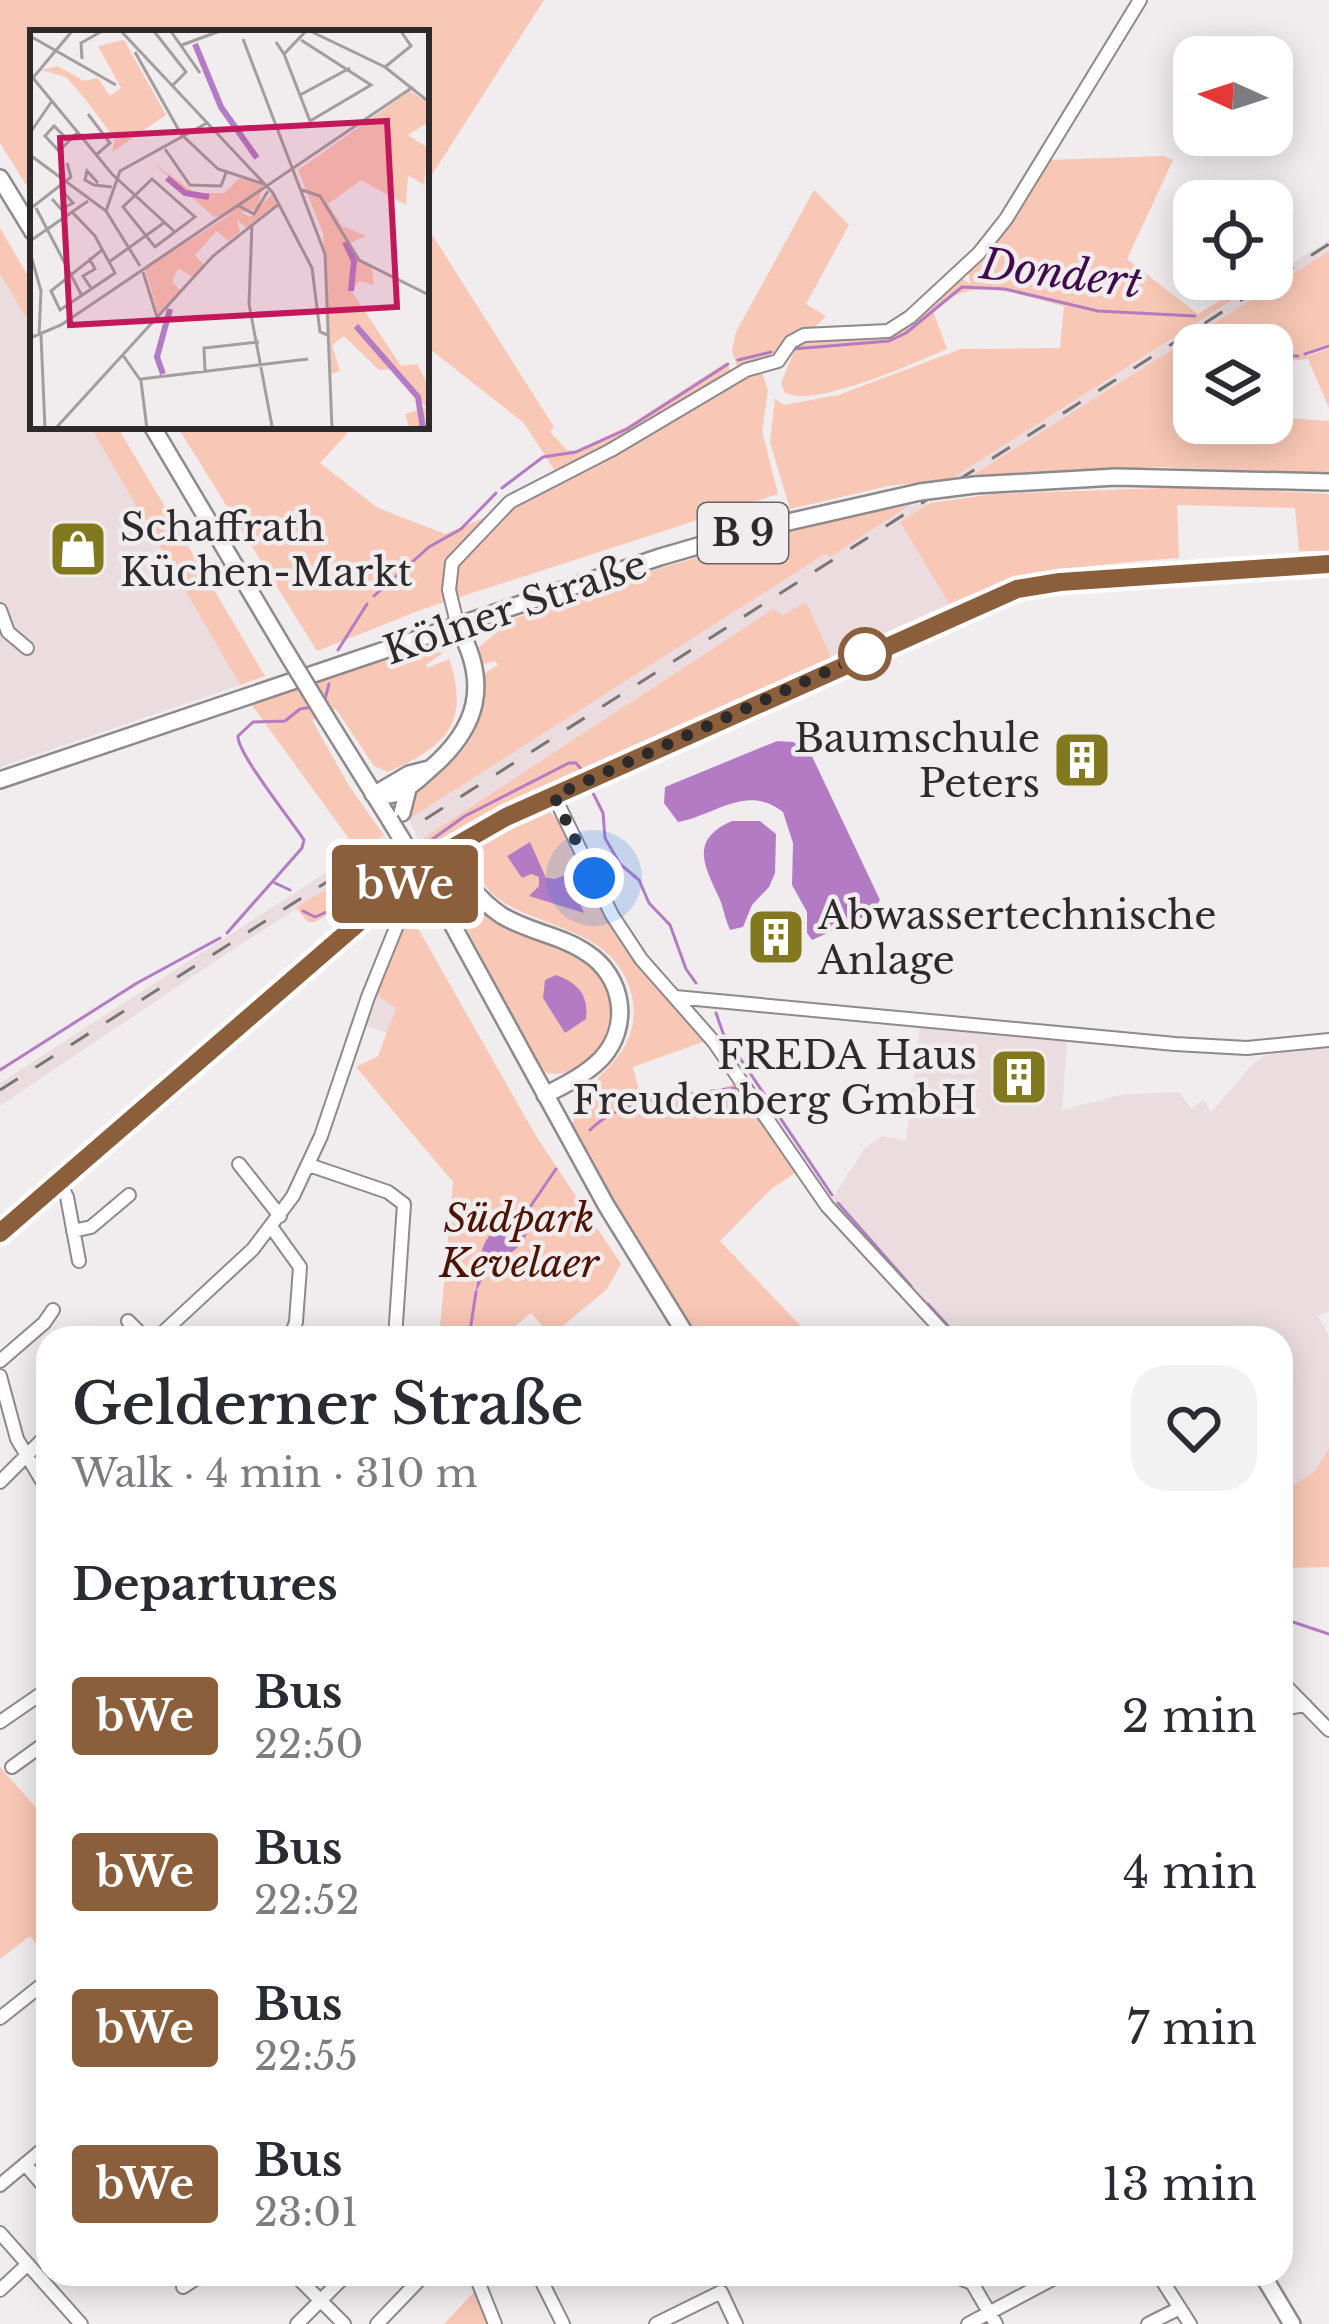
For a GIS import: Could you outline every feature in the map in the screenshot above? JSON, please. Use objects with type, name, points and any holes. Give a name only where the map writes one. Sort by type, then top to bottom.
[{"type":"main road","points":[[0,178],[30,227]]},
{"type":"main road","points":[[154,429],[373,794],[396,816],[410,853],[606,1205],[681,1326]]},
{"type":"main road","name":"Kölner Straße","points":[[0,780],[716,541],[920,492],[1116,477],[1329,482]]},
{"type":"main road","points":[[373,794],[390,796],[408,789],[459,743],[475,706],[475,679],[458,627]]},
{"type":"main road","points":[[373,794],[409,774],[432,768]]},
{"type":"main road","points":[[396,816],[408,789]]},
{"type":"main road","points":[[445,852],[493,909],[582,949],[614,981],[620,1020],[610,1046],[586,1071],[545,1095]]},
{"type":"main road","points":[[1269,2286],[1292,2324]]},
{"type":"street","points":[[458,627],[449,590],[452,563],[510,502],[611,450],[746,370],[778,361],[791,341],[804,335],[888,331],[910,317],[979,253],[1006,219],[1140,0]]},
{"type":"street","points":[[0,1233],[400,888],[472,835],[1017,589],[1329,564]]},
{"type":"street","points":[[0,610],[8,632],[28,648]]},
{"type":"street","points":[[554,796],[612,915],[641,959],[715,1042],[827,1206],[938,1326]]},
{"type":"street","points":[[169,1326],[276,1222],[309,1165],[406,903],[400,888]]},
{"type":"street","points":[[675,998],[1247,1048],[1329,1040]]},
{"type":"street","points":[[239,1164],[300,1267],[294,1326]]},
{"type":"street","points":[[309,1165],[388,1192],[404,1204],[396,1326]]},
{"type":"street","points":[[59,1182],[79,1261]]},
{"type":"street","points":[[73,1232],[91,1227],[129,1196]]},
{"type":"street","points":[[42,1326],[53,1310]]},
{"type":"street","points":[[128,1321],[133,1326]]},
{"type":"street","points":[[0,1361],[36,1331]]},
{"type":"street","points":[[0,1376],[3,1407],[36,1473]]},
{"type":"street","points":[[0,1482],[36,1445]]},
{"type":"street","points":[[1293,1693],[1329,1730]]},
{"type":"street","points":[[0,1722],[36,1697]]},
{"type":"street","points":[[1293,1707],[1305,1705]]},
{"type":"street","points":[[12,1767],[36,1750]]},
{"type":"street","points":[[0,2018],[36,1990]]},
{"type":"street","points":[[0,2185],[36,2155]]},
{"type":"street","points":[[25,2164],[36,2177]]},
{"type":"street","points":[[0,2233],[36,2273]]},
{"type":"street","points":[[0,2290],[28,2264]]},
{"type":"street","points":[[47,2286],[81,2324]]},
{"type":"street","points":[[306,2286],[344,2324]]},
{"type":"street","points":[[297,2324],[336,2286]]},
{"type":"street","points":[[377,2324],[413,2286]]},
{"type":"street","points":[[480,2286],[495,2324]]},
{"type":"street","points":[[544,2286],[563,2324]]},
{"type":"street","points":[[974,2286],[993,2318]]},
{"type":"street","points":[[968,2324],[993,2318],[1043,2286]]},
{"type":"street","points":[[1166,2286],[1190,2324]]},
{"type":"street","points":[[656,2324],[721,2292],[736,2324]]},
{"type":"street","points":[[1148,2324],[1180,2308]]},
{"type":"shaded area","points":[[1329,240],[1329,251],[1293,274],[1293,263]]},
{"type":"shaded area","points":[[0,274],[30,324],[30,429],[92,429],[240,685],[0,767]]},
{"type":"shaded area","points":[[1234,300],[1251,300],[1213,324],[1196,324]]},
{"type":"shaded area","points":[[1173,339],[1173,349],[971,476],[951,479]]},
{"type":"shaded area","points":[[930,503],[900,522],[949,604],[831,657],[806,603],[782,615],[773,609],[419,841],[409,819],[825,554],[831,556],[910,505]]},
{"type":"shaded area","points":[[777,741],[793,742],[810,752],[880,900],[870,914],[812,940],[807,933],[807,912],[792,885],[793,843],[783,812],[756,800],[743,801],[678,822],[664,803],[665,787]]},
{"type":"shaded area","points":[[732,821],[760,821],[776,834],[775,873],[769,887],[752,905],[743,927],[730,930],[704,857],[709,838]]},
{"type":"shaded area","points":[[384,835],[392,849],[0,1106],[0,1083]]},
{"type":"shaded area","points":[[530,842],[546,878],[568,874],[584,913],[529,896],[539,886],[539,877],[522,878],[507,856]]},
{"type":"shaded area","points":[[556,975],[576,986],[586,1003],[586,1019],[565,1033],[543,998],[545,980]]},
{"type":"shaded area","points":[[374,993],[396,1007],[387,1033],[363,1024]]},
{"type":"shaded area","points":[[920,1026],[1067,1041],[1062,1110],[1121,1095],[1179,1092],[1191,1108],[1204,1100],[1211,1112],[1266,1055],[1329,1047],[1329,1311],[1318,1316],[1329,1337],[1329,1448],[1315,1471],[1293,1485],[1293,1326],[937,1326],[827,1206],[865,1148],[882,1136],[906,1141]]},
{"type":"shaded area","points":[[522,1206],[533,1210],[526,1236],[494,1266],[476,1292],[485,1242]]},
{"type":"green space","points":[[0,0],[544,0],[429,179],[429,30],[30,30],[30,191],[0,143]]},
{"type":"green space","points":[[1163,156],[1173,160],[1127,259],[1173,295],[1173,300],[1198,314],[1221,300],[1233,300],[1195,324],[1173,324],[1173,338],[951,479],[888,486],[790,509],[770,442],[775,399],[784,405],[838,395],[961,349],[1060,348],[1064,306],[979,290],[948,299],[933,311],[947,349],[865,382],[819,394],[785,393],[781,383],[799,340],[886,334],[959,276],[970,284],[968,268],[1047,160]]},
{"type":"green space","points":[[814,190],[849,225],[806,304],[826,316],[786,348],[738,369],[732,351],[736,332]]},
{"type":"green space","points":[[0,228],[30,279],[30,324],[0,274]]},
{"type":"green space","points":[[429,230],[554,427],[550,432],[567,450],[626,427],[727,362],[731,373],[630,434],[555,471],[524,423],[429,348]]},
{"type":"green space","points":[[1329,251],[1329,344],[1305,352],[1307,356],[1329,348],[1329,408],[1308,359],[1293,361],[1293,324],[1213,324],[1251,300],[1293,300],[1293,274]]},
{"type":"green space","points":[[1173,349],[1173,444],[1293,444],[1293,418],[1329,421],[1329,473],[1158,467],[971,476]]},
{"type":"green space","points":[[762,372],[768,391],[762,431],[778,494],[423,609],[317,651],[179,429],[351,429],[320,463],[378,508],[445,534],[527,500],[742,377]]},
{"type":"green space","points":[[92,429],[119,429],[265,676],[240,685]]},
{"type":"green space","points":[[1188,487],[1329,494],[1329,551],[1299,551],[1295,508],[1177,505],[1179,558],[1034,576],[949,604],[900,522],[930,503],[995,494]]},
{"type":"green space","points":[[910,505],[830,557],[825,554],[409,819],[415,795],[471,738],[481,711],[485,673],[498,665],[495,661],[483,664],[479,647],[513,619],[664,567],[803,527]]},
{"type":"green space","points":[[806,602],[831,657],[830,665],[501,811],[430,856],[419,841],[773,609],[783,615]]},
{"type":"green space","points":[[423,651],[443,653],[427,668],[449,659],[457,701],[448,730],[425,753],[388,772],[374,766],[336,709],[312,720],[349,786],[384,835],[358,851],[251,704]]},
{"type":"green space","points":[[548,810],[560,822],[590,883],[708,1040],[633,1067],[642,1102],[708,1093],[739,1082],[798,1171],[771,1189],[720,1241],[801,1326],[687,1326],[570,1124],[583,1095],[621,1052],[630,1034],[634,1012],[629,986],[616,963],[598,946],[528,915],[489,891],[478,872],[477,844]]},
{"type":"green space","points":[[392,849],[403,867],[351,912],[338,909],[308,922],[296,908]]},
{"type":"green space","name":"Südpark Kevelaer","points":[[444,872],[488,907],[570,949],[602,975],[611,990],[613,1020],[600,1049],[576,1069],[547,1073],[449,895],[423,911],[416,925],[536,1136],[621,1264],[607,1289],[563,1326],[542,1326],[531,1313],[515,1326],[440,1326],[453,1182],[356,1067],[378,1056],[396,1008],[374,993],[409,902],[441,884],[435,873]]},
{"type":"green space","points":[[1329,1448],[1329,1567],[1293,1568],[1293,1485],[1315,1471]]},
{"type":"green space","points":[[0,1767],[36,1808],[36,1944],[30,1936],[0,1959]]},
{"type":"green space","points":[[476,2290],[490,2324],[444,2324]]},
{"type":"waterway","name":"Dondert","points":[[793,349],[889,341],[906,333],[962,287],[1005,289],[1098,311],[1195,316]]},
{"type":"waterway","name":"Dondert","points":[[1305,354],[1329,346]]},
{"type":"waterway","name":"Dondert","points":[[738,360],[771,352]]},
{"type":"waterway","name":"Dondert","points":[[1293,356],[1298,356]]},
{"type":"waterway","name":"Dondert","points":[[502,488],[543,457],[576,452],[627,429],[728,364]]},
{"type":"waterway","name":"Dondert","points":[[374,596],[429,547],[461,529],[496,493]]},
{"type":"waterway","name":"Dondert","points":[[338,650],[367,604]]},
{"type":"waterway","name":"Dondert","points":[[325,699],[329,684]]},
{"type":"waterway","name":"Dondert","points":[[227,933],[304,840],[255,771],[238,736],[253,722],[285,721],[300,709],[312,707]]},
{"type":"waterway","points":[[420,848],[465,816],[569,763],[582,770]]},
{"type":"waterway","points":[[592,791],[603,813],[605,838],[620,864],[639,880],[649,903],[670,925],[696,983]]},
{"type":"waterway","points":[[303,911],[315,917],[372,892],[402,865]]},
{"type":"waterway","points":[[275,883],[290,890]]},
{"type":"waterway","name":"Dondert","points":[[0,1070],[137,983],[220,938]]},
{"type":"waterway","points":[[716,1013],[723,1033],[832,1195]]},
{"type":"waterway","points":[[590,1130],[641,1103],[740,1087]]},
{"type":"waterway","points":[[530,1207],[556,1169]]},
{"type":"waterway","points":[[838,1203],[911,1286]]},
{"type":"waterway","points":[[471,1326],[476,1292]]},
{"type":"waterway","points":[[928,1304],[948,1326]]},
{"type":"waterway","points":[[1293,1622],[1329,1634]]},
{"type":"railway","points":[[0,1090],[1329,244]]},
{"type":"bus line","name":"bWe","points":[[0,1233],[365,917],[445,852],[506,817],[1017,589],[1329,564]]},
{"type":"place","name":"Schaffrath Küchen-Markt","points":[[78,549]]},
{"type":"place","name":"Baumschule Peters","points":[[1082,760]]},
{"type":"place","name":"Abwassertechnische Anlage","points":[[776,937]]},
{"type":"place","name":"FREDA Haus Freudenberg GmbH","points":[[1019,1077]]},
{"type":"route","points":[[594,878],[554,796],[865,654]]}]
